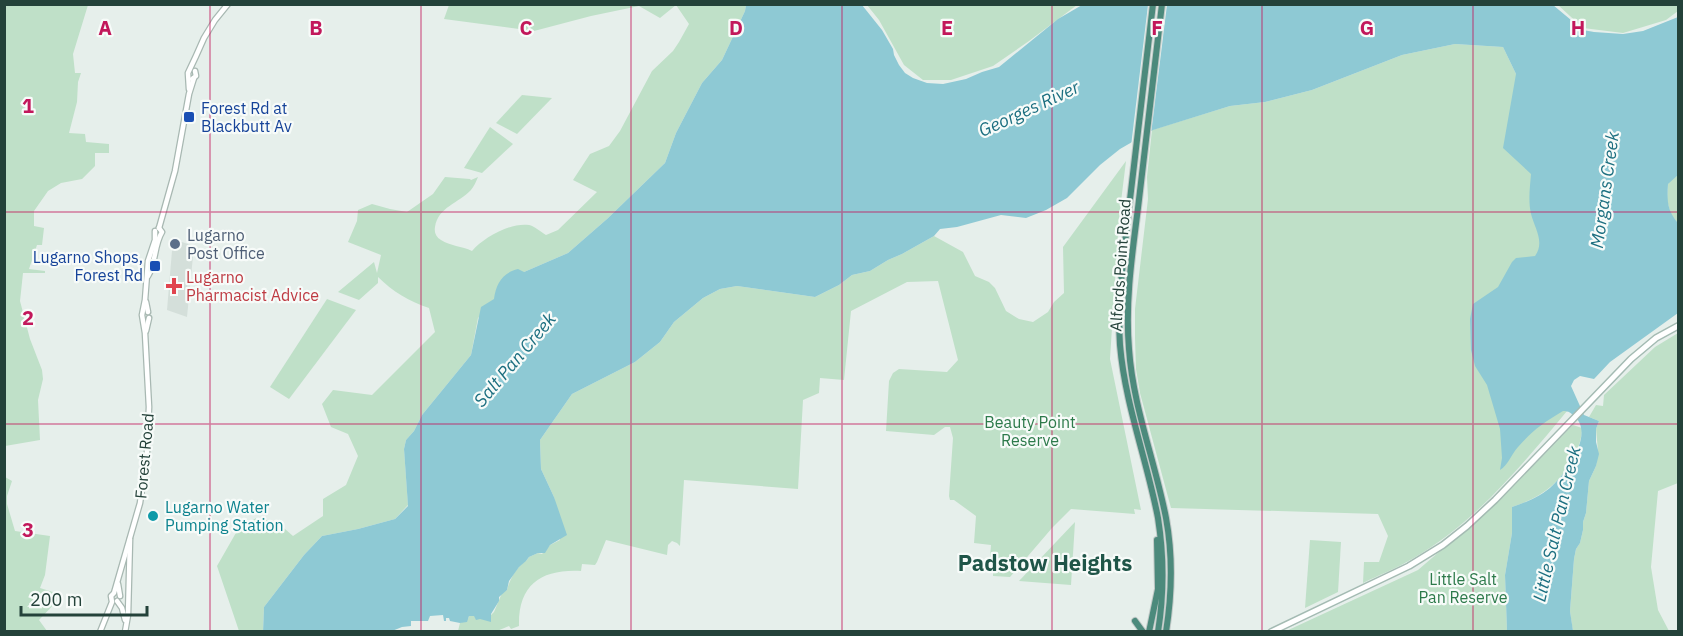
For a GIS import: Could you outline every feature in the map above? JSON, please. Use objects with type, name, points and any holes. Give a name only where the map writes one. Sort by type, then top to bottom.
[{"type":"highway","name":"Alfords Point Road","points":[[1153,4],[1120,291],[1121,351],[1128,398],[1157,518],[1163,569],[1158,632]]},
{"type":"highway","name":"Alfords Point Road","points":[[1162,4],[1127,313],[1136,401],[1166,518],[1172,575],[1168,632]]},
{"type":"highway","points":[[1149,632],[1158,590],[1157,518]]},
{"type":"highway","points":[[1135,621],[1143,632]]},
{"type":"main road","points":[[1272,632],[1409,566],[1443,545],[1479,516],[1643,348],[1678,326]]},
{"type":"street","name":"Forest Road","points":[[115,601],[111,596],[118,594],[118,577],[140,503],[148,444],[145,300],[148,276],[175,171],[191,73],[196,56],[209,28],[228,4]]},
{"type":"street","name":"Forest Road","points":[[189,94],[194,78],[191,79],[191,73]]},
{"type":"street","points":[[125,632],[128,615],[130,537]]},
{"type":"street","points":[[118,594],[127,600]]},
{"type":"street","points":[[100,632],[115,601],[123,610],[126,623]]},
{"type":"shaded area","points":[[173,239],[194,246],[187,317],[167,310]]},
{"type":"green space","points":[[449,4],[676,5],[660,18],[639,6],[534,31],[444,19]]},
{"type":"green space","points":[[4,5],[88,5],[73,54],[75,73],[81,73],[69,133],[85,134],[86,142],[109,144],[109,153],[95,153],[95,166],[82,179],[61,183],[48,191],[34,211],[34,226],[44,228],[42,245],[37,245],[29,269],[45,271],[45,273],[23,273],[20,301],[30,339],[42,370],[43,379],[38,400],[40,440],[5,446]]},
{"type":"green space","points":[[676,5],[746,5],[722,60],[702,83],[676,133],[665,163],[568,253],[524,272],[478,318],[471,355],[422,415],[414,431],[406,440],[404,449],[408,505],[395,519],[322,536],[304,555],[264,607],[263,631],[239,631],[217,566],[237,531],[256,518],[277,522],[293,536],[323,516],[323,499],[346,485],[358,456],[348,434],[331,427],[322,404],[333,390],[372,395],[435,332],[429,308],[402,296],[378,277],[378,283],[359,300],[338,292],[374,262],[377,273],[381,255],[348,242],[357,221],[358,210],[372,204],[407,212],[433,194],[445,177],[471,180],[478,177],[471,190],[445,210],[437,220],[435,233],[441,240],[472,251],[490,236],[514,226],[529,225],[546,235],[558,230],[597,192],[573,180],[590,154],[609,146],[620,131],[652,71],[673,51],[689,24]]},
{"type":"green space","points":[[867,5],[1077,5],[993,66],[951,80],[923,80],[904,65],[879,20]]},
{"type":"green space","points":[[1558,5],[1678,5],[1678,11],[1666,20],[1623,33],[1583,28]]},
{"type":"green space","points":[[1455,44],[1503,47],[1516,74],[1540,172],[1548,408],[1567,411],[1533,452],[1477,511],[1435,545],[1363,583],[1364,562],[1379,562],[1388,536],[1378,514],[1171,508],[1140,393],[1136,369],[1135,309],[1148,199],[1147,177],[1152,130],[1230,106],[1265,102],[1312,90],[1402,55]]},
{"type":"green space","points":[[522,95],[552,98],[517,134],[496,123]]},
{"type":"green space","points":[[490,127],[513,144],[482,173],[464,168]]},
{"type":"green space","name":"Beauty Point Reserve","points":[[1126,161],[1119,218],[1110,359],[1141,510],[1134,509],[1135,514],[1071,509],[1010,577],[993,576],[993,573],[989,572],[991,545],[974,543],[976,516],[954,500],[950,500],[953,438],[950,427],[945,427],[934,435],[886,431],[889,381],[893,373],[899,369],[947,372],[958,360],[938,281],[907,282],[851,311],[844,380],[820,378],[819,393],[803,400],[798,489],[684,480],[680,546],[672,541],[668,545],[667,555],[606,540],[595,565],[582,564],[581,571],[555,573],[535,582],[523,599],[519,626],[511,629],[509,626],[497,631],[458,631],[460,623],[471,615],[486,620],[494,612],[502,593],[507,590],[519,566],[529,557],[538,553],[542,554],[550,545],[560,540],[554,497],[541,469],[540,440],[572,394],[635,362],[660,342],[674,322],[703,298],[720,289],[737,286],[815,297],[839,285],[852,275],[870,271],[934,236],[963,252],[975,276],[989,282],[995,288],[1006,311],[1019,319],[1033,322],[1048,312],[1054,302],[1064,293],[1063,247]]},
{"type":"green space","points":[[1678,175],[1678,223],[1671,215],[1667,200],[1668,184]]},
{"type":"green space","points":[[327,299],[356,310],[289,399],[270,387]]},
{"type":"green space","points":[[1678,333],[1678,483],[1658,491],[1651,567],[1658,610],[1669,631],[1573,632],[1570,611],[1574,559],[1583,530],[1589,481],[1596,466],[1598,451],[1596,429],[1599,421],[1589,417],[1596,405],[1603,406],[1604,395],[1655,347]]},
{"type":"green space","name":"Little Salt Pan Reserve","points":[[1573,425],[1582,428],[1582,432],[1578,448],[1568,468],[1548,489],[1512,507],[1512,533],[1505,575],[1507,631],[1284,632],[1418,570],[1503,497]]},
{"type":"green space","points":[[5,477],[12,481],[7,504],[15,531],[50,536],[45,575],[40,588],[56,593],[57,601],[39,620],[47,631],[5,631]]},
{"type":"green space","points":[[1075,522],[1071,585],[1019,581]]},
{"type":"green space","points":[[1310,540],[1341,542],[1338,592],[1305,608]]},
{"type":"water","points":[[746,5],[862,5],[882,30],[905,73],[927,83],[943,84],[966,79],[999,67],[1058,19],[1082,5],[1553,5],[1583,30],[1623,34],[1643,31],[1678,17],[1678,175],[1668,184],[1668,205],[1678,223],[1678,313],[1610,362],[1594,379],[1580,376],[1571,386],[1584,415],[1599,421],[1596,429],[1596,442],[1599,454],[1589,481],[1583,530],[1574,559],[1570,611],[1573,631],[1507,631],[1505,575],[1512,533],[1512,507],[1529,501],[1549,489],[1559,479],[1576,452],[1582,433],[1575,417],[1570,412],[1563,411],[1529,436],[1500,470],[1502,458],[1500,429],[1487,385],[1475,366],[1471,350],[1470,319],[1473,304],[1498,287],[1516,258],[1535,256],[1539,241],[1530,209],[1531,174],[1503,148],[1516,74],[1503,47],[1455,44],[1402,55],[1312,90],[1265,102],[1230,106],[1153,130],[1120,149],[1100,165],[1067,198],[1046,210],[1026,218],[1001,215],[957,227],[940,229],[934,236],[902,254],[870,271],[852,275],[839,285],[815,297],[737,286],[720,289],[703,298],[674,322],[660,342],[635,362],[572,394],[540,440],[541,469],[554,497],[567,535],[550,545],[545,553],[529,557],[519,567],[509,581],[507,590],[499,597],[491,614],[491,622],[476,620],[474,616],[469,616],[467,622],[450,621],[449,618],[444,621],[443,615],[430,616],[428,621],[411,621],[411,626],[392,631],[263,632],[264,607],[304,555],[322,536],[395,519],[408,506],[404,449],[406,440],[414,431],[422,415],[471,355],[481,307],[494,299],[498,284],[508,273],[518,269],[524,272],[568,253],[665,163],[676,133],[702,83],[722,60]]},
{"type":"pier","points":[[1148,5],[1167,5],[1151,134],[1131,146]]},
{"type":"place","name":"Forest Rd at Blackbutt Av","points":[[189,117]]},
{"type":"place","name":"Lugarno Post Office","points":[[175,244]]},
{"type":"place","name":"Lugarno Shops, Forest Rd","points":[[155,266]]},
{"type":"place","name":"Lugarno Pharmacist Advice","points":[[174,286]]},
{"type":"place","name":"Lugarno Water Pumping Station","points":[[153,516]]},
{"type":"district","name":"Padstow Heights","points":[[1045,563]]},
{"type":"water label","name":"Georges River","points":[[1029,109]]},
{"type":"water label","name":"Morgans Creek","points":[[1605,190]]},
{"type":"water label","name":"Salt Pan Creek","points":[[515,360]]},
{"type":"water label","name":"Little Salt Pan Creek","points":[[1557,524]]}]
